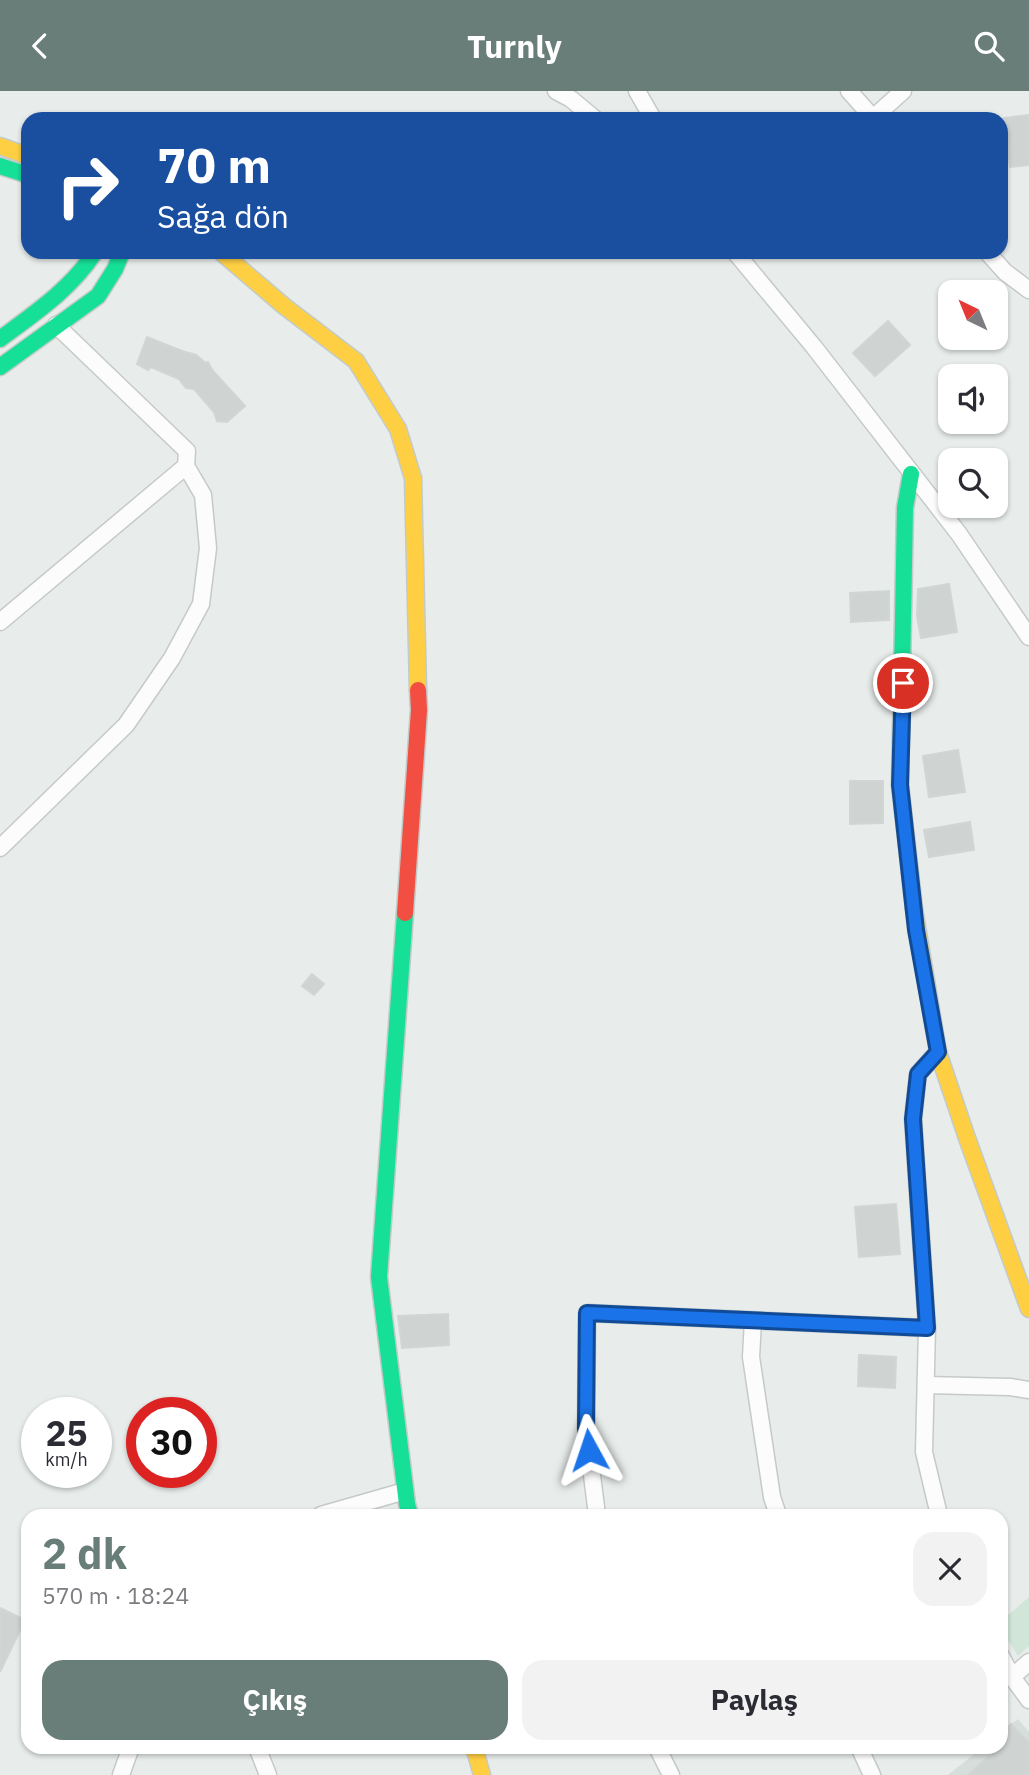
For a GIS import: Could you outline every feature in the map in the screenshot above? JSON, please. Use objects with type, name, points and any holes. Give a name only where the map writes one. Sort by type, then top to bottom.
[{"type":"street","points":[[556,91],[587,112]]},
{"type":"street","points":[[637,91],[649,112]]},
{"type":"street","points":[[849,91],[868,112]]},
{"type":"street","points":[[880,112],[903,91]]},
{"type":"street","points":[[0,146],[21,154]]},
{"type":"street","points":[[0,166],[21,173]]},
{"type":"street","points":[[0,339],[56,296],[91,259]]},
{"type":"street","points":[[0,367],[98,296],[119,259]]},
{"type":"street","points":[[229,259],[284,306],[356,361],[398,429],[413,478],[419,710],[379,1277],[409,1509]]},
{"type":"street","points":[[741,259],[814,347],[959,534],[1029,637]]},
{"type":"street","points":[[993,259],[1004,272],[1029,290]]},
{"type":"street","points":[[0,848],[126,726],[172,658],[201,604],[208,548],[203,495],[186,465],[187,451],[56,325]]},
{"type":"street","points":[[0,622],[186,465]]},
{"type":"street","points":[[911,474],[905,508],[900,785],[916,930],[938,1052],[1029,1308]]},
{"type":"street","points":[[938,1052],[918,1074],[913,1119],[927,1328],[924,1452],[938,1509]]},
{"type":"street","points":[[596,1509],[586,1428],[587,1313],[927,1328]]},
{"type":"street","points":[[753,1321],[751,1357],[776,1509]]},
{"type":"street","points":[[926,1385],[1029,1390]]},
{"type":"street","points":[[342,1509],[405,1491]]},
{"type":"street","points":[[1012,1677],[1029,1662]]},
{"type":"street","points":[[1008,1669],[1029,1700]]},
{"type":"street","points":[[121,1775],[128,1754]]},
{"type":"street","points":[[260,1754],[268,1775]]},
{"type":"street","points":[[476,1754],[482,1775]]},
{"type":"street","points":[[660,1754],[671,1775]]},
{"type":"street","points":[[862,1754],[872,1775]]},
{"type":"shaded area","points":[[1018,1719],[1029,1732],[1029,1775],[948,1775],[974,1754],[1008,1754],[1008,1727]]},
{"type":"green space","points":[[1029,1597],[1029,1646],[1018,1656],[1008,1640],[1008,1615]]},
{"type":"building","points":[[1029,115],[1029,165],[1010,167],[1008,118]]},
{"type":"building","points":[[888,321],[910,345],[875,376],[853,353]]},
{"type":"building","points":[[147,337],[208,362],[245,406],[227,422],[217,421],[214,412],[194,389],[186,388],[179,379],[137,364]]},
{"type":"building","points":[[949,584],[957,632],[921,638],[917,616],[918,589]]},
{"type":"building","points":[[889,591],[889,620],[851,622],[850,593]]},
{"type":"building","points":[[958,750],[965,792],[929,797],[923,756]]},
{"type":"building","points":[[850,781],[883,781],[883,823],[850,824]]},
{"type":"building","points":[[970,822],[974,850],[929,857],[924,830]]},
{"type":"building","points":[[312,974],[324,984],[314,995],[302,986]]},
{"type":"building","points":[[896,1204],[900,1254],[859,1257],[855,1207]]},
{"type":"building","points":[[448,1314],[449,1345],[402,1348],[398,1316]]},
{"type":"building","points":[[859,1355],[896,1357],[895,1388],[858,1386]]},
{"type":"building","points":[[0,1608],[21,1618],[21,1628],[0,1672]]},
{"type":"building","points":[[1011,1724],[1029,1743],[1029,1775],[968,1775],[989,1754],[1008,1754],[1008,1727]]},
{"type":"traffic: fast","points":[[0,166],[21,173]]},
{"type":"traffic: fast","points":[[0,339],[64,289],[90,259]]},
{"type":"traffic: fast","points":[[0,367],[98,296],[119,259]]},
{"type":"traffic: fast","points":[[911,474],[905,508],[900,785],[914,909]]},
{"type":"traffic: fast","points":[[405,913],[379,1277],[408,1509]]},
{"type":"traffic: slow","points":[[0,146],[21,154]]},
{"type":"traffic: slow","points":[[229,259],[284,306],[356,361],[398,429],[413,478],[418,690]]},
{"type":"traffic: slow","points":[[914,909],[938,1052],[1029,1309]]},
{"type":"traffic: slow","points":[[476,1754],[482,1775]]},
{"type":"traffic: jam","points":[[405,913],[419,710],[418,690]]},
{"type":"route","points":[[589,1450],[586,1428],[587,1313],[927,1328],[913,1119],[918,1074],[938,1052],[916,930],[900,785],[903,683]]}]
